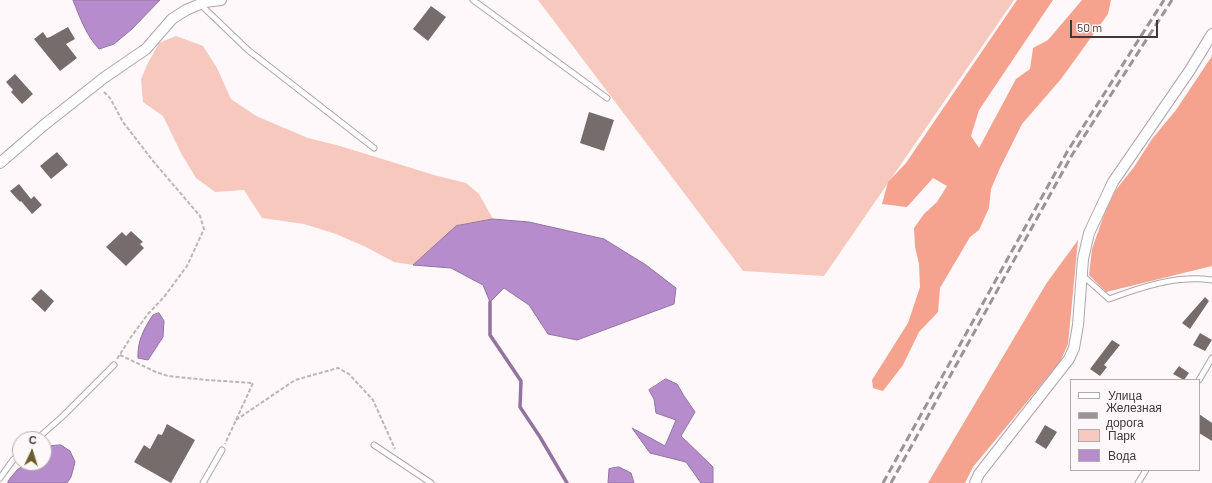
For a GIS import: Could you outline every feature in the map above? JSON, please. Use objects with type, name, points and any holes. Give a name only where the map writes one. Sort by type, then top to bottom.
[{"type":"street","points":[[0,163],[44,125],[97,83],[146,49],[172,19],[186,10],[200,4],[221,0]]},
{"type":"street","points":[[975,483],[979,474],[1069,359],[1074,348],[1078,325],[1083,258],[1089,233],[1113,182],[1190,70],[1212,34]]},
{"type":"lane","points":[[473,0],[607,98]]},
{"type":"lane","points":[[200,4],[248,50],[374,148]]},
{"type":"lane","points":[[1082,274],[1109,300],[1132,291],[1165,282],[1189,278],[1212,280]]},
{"type":"lane","points":[[1200,379],[1212,358]]},
{"type":"lane","points":[[46,431],[114,365]]},
{"type":"lane","points":[[374,446],[431,483]]},
{"type":"lane","points":[[203,483],[222,450]]},
{"type":"lane","points":[[0,478],[12,461]]},
{"type":"lane","points":[[1138,483],[1145,471]]},
{"type":"path","points":[[97,83],[110,98],[123,122],[154,162],[200,216],[204,229],[187,266],[140,326],[114,365]]},
{"type":"path","points":[[120,355],[168,376],[253,383],[222,450]]},
{"type":"path","points":[[236,420],[295,380],[338,368],[349,374],[373,400],[394,447],[407,467]]},
{"type":"green space","points":[[538,0],[1014,0],[824,276],[743,271]]},
{"type":"green space","points":[[176,36],[203,46],[217,68],[231,99],[256,116],[308,138],[466,183],[479,194],[493,219],[456,226],[413,265],[394,262],[366,247],[336,234],[304,224],[262,218],[244,190],[215,192],[196,178],[182,155],[163,116],[143,102],[141,79],[148,63],[159,43]]},
{"type":"shaded area","points":[[1017,0],[1053,0],[979,110],[971,136],[979,148],[1016,79],[1030,69],[1033,48],[1048,40],[1082,0],[1111,0],[1108,14],[1061,79],[1022,124],[991,189],[989,208],[979,230],[970,237],[940,288],[938,312],[919,332],[903,365],[883,391],[873,388],[872,380],[908,323],[920,287],[919,264],[915,247],[914,228],[924,214],[937,202],[947,186],[933,178],[907,207],[882,204],[888,182],[906,163]]},
{"type":"shaded area","points":[[1212,56],[1212,266],[1106,292],[1089,275],[1092,249],[1104,215],[1115,191],[1134,167],[1152,139],[1176,110]]},
{"type":"shaded area","points":[[1078,240],[1068,344],[1060,362],[973,467],[965,483],[928,483],[1046,284]]},
{"type":"water","points":[[73,0],[160,0],[132,29],[114,44],[99,49],[94,44],[87,32]]},
{"type":"water","points":[[493,219],[529,222],[604,239],[646,265],[676,288],[674,304],[577,340],[548,334],[529,305],[504,288],[490,302],[483,285],[451,268],[413,265],[456,226]]},
{"type":"water","points":[[159,313],[164,321],[163,337],[148,360],[138,358],[140,341],[144,330],[153,315]]},
{"type":"water","points":[[666,379],[677,384],[695,412],[681,436],[713,467],[713,483],[701,483],[686,462],[650,453],[632,428],[665,446],[676,420],[656,413],[654,399],[649,390]]},
{"type":"water","points":[[61,445],[70,451],[75,462],[71,477],[67,483],[8,483],[16,471],[52,471],[52,446]]},
{"type":"water","points":[[619,467],[631,473],[634,483],[608,483],[609,469]]},
{"type":"building","points":[[431,6],[446,17],[428,41],[413,29]]},
{"type":"building","points":[[68,27],[75,39],[66,44],[77,58],[60,71],[34,39],[43,32],[47,38]]},
{"type":"building","points":[[15,74],[33,94],[22,104],[11,92],[13,90],[6,82]]},
{"type":"building","points":[[589,112],[614,120],[604,151],[580,143]]},
{"type":"building","points":[[57,152],[68,165],[51,179],[40,166]]},
{"type":"building","points":[[19,184],[31,199],[34,196],[42,205],[32,214],[10,191]]},
{"type":"building","points":[[131,231],[143,242],[140,244],[144,248],[126,266],[106,247],[122,232],[126,236]]},
{"type":"building","points":[[41,289],[54,301],[45,312],[31,299]]},
{"type":"building","points":[[1205,297],[1209,301],[1190,329],[1182,323]]},
{"type":"building","points":[[1200,333],[1212,340],[1205,351],[1193,345]]},
{"type":"building","points":[[1112,340],[1120,345],[1104,365],[1107,367],[1100,376],[1090,369]]},
{"type":"building","points":[[1179,366],[1189,373],[1185,379],[1173,374]]},
{"type":"building","points":[[1200,415],[1212,423],[1212,441],[1200,434]]},
{"type":"building","points":[[167,424],[195,440],[171,483],[134,462],[144,445],[150,449],[158,434],[162,435]]},
{"type":"building","points":[[1045,425],[1057,432],[1046,449],[1035,442]]},
{"type":"waterway","points":[[490,302],[490,335],[521,381],[520,407],[540,437],[567,483]]},
{"type":"railway","points":[[883,483],[1067,152],[1164,0]]},
{"type":"railway","points":[[891,483],[1072,155],[1172,0]]}]
